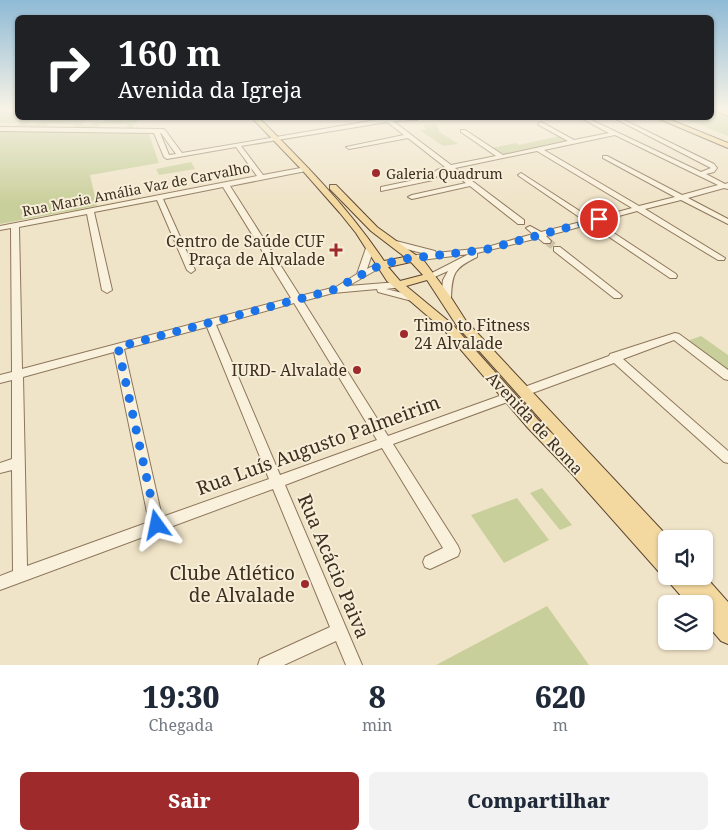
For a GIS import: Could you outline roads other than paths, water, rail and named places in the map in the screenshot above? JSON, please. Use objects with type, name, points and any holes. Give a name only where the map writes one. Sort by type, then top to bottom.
[{"type":"main road","points":[[278,141],[310,168],[374,229],[413,258]]},
{"type":"main road","points":[[288,141],[343,211],[381,265],[413,258]]},
{"type":"main road","points":[[716,141],[728,146]]},
{"type":"main road","name":"Avenida de Roma","points":[[413,258],[430,276],[461,323],[516,394],[658,557]]},
{"type":"main road","name":"Avenida de Roma","points":[[381,265],[391,279],[448,326],[516,394],[575,446],[658,538]]},
{"type":"main road","points":[[398,285],[430,276]]},
{"type":"main road","points":[[684,585],[693,595]]},
{"type":"main road","points":[[700,585],[728,616]]},
{"type":"main road","points":[[713,617],[728,634]]},
{"type":"street","points":[[160,141],[167,157],[263,141]]},
{"type":"street","points":[[171,141],[180,155]]},
{"type":"street","points":[[349,147],[382,141]]},
{"type":"street","points":[[417,141],[521,222]]},
{"type":"street","points":[[477,141],[502,157]]},
{"type":"street","points":[[384,189],[431,179],[439,172],[452,167],[579,141]]},
{"type":"street","points":[[632,141],[727,186]]},
{"type":"street","points":[[664,141],[714,168],[712,171],[700,174]]},
{"type":"street","points":[[237,145],[262,177]]},
{"type":"street","points":[[538,149],[721,258]]},
{"type":"street","points":[[605,157],[728,222]]},
{"type":"street","name":"Rua Maria Amália Vaz de Carvalho","points":[[0,228],[310,168]]},
{"type":"street","points":[[521,176],[673,276]]},
{"type":"street","points":[[225,184],[453,552],[430,562]]},
{"type":"street","points":[[412,197],[472,184]]},
{"type":"street","points":[[413,258],[484,250],[727,186]]},
{"type":"street","points":[[160,197],[191,270]]},
{"type":"street","points":[[90,210],[108,290]]},
{"type":"street","points":[[15,225],[20,575]]},
{"type":"street","points":[[530,228],[547,242]]},
{"type":"street","points":[[392,243],[424,252],[450,254]]},
{"type":"street","points":[[361,275],[370,248]]},
{"type":"street","points":[[557,249],[617,296]]},
{"type":"street","points":[[430,276],[484,250]]},
{"type":"street","points":[[446,298],[449,274],[458,262]]},
{"type":"street","points":[[333,290],[381,265]]},
{"type":"street","points":[[0,379],[333,290],[398,285]]},
{"type":"street","points":[[363,287],[412,298]]},
{"type":"street","name":"Rua Acácio Paiva","points":[[210,323],[354,665]]},
{"type":"street","name":"Rua Luís Augusto Palmeirim","points":[[0,583],[675,336],[728,376]]},
{"type":"street","points":[[118,347],[157,525]]},
{"type":"street","points":[[614,357],[728,458]]},
{"type":"street","points":[[0,468],[18,462]]},
{"type":"street","points":[[266,665],[340,631]]},
{"type":"tunnel","points":[[547,241],[557,249]]},
{"type":"place","name":"Galeria Quadrum","points":[[376,173]]},
{"type":"place","name":"Centro de Saúde CUF Praça de Alvalade","points":[[336,250]]},
{"type":"place","name":"Timo to Fitness 24 Alvalade","points":[[404,334]]},
{"type":"place","name":"IURD- Alvalade","points":[[357,370]]},
{"type":"place","name":"Clube Atlético de Alvalade","points":[[305,584]]}]
